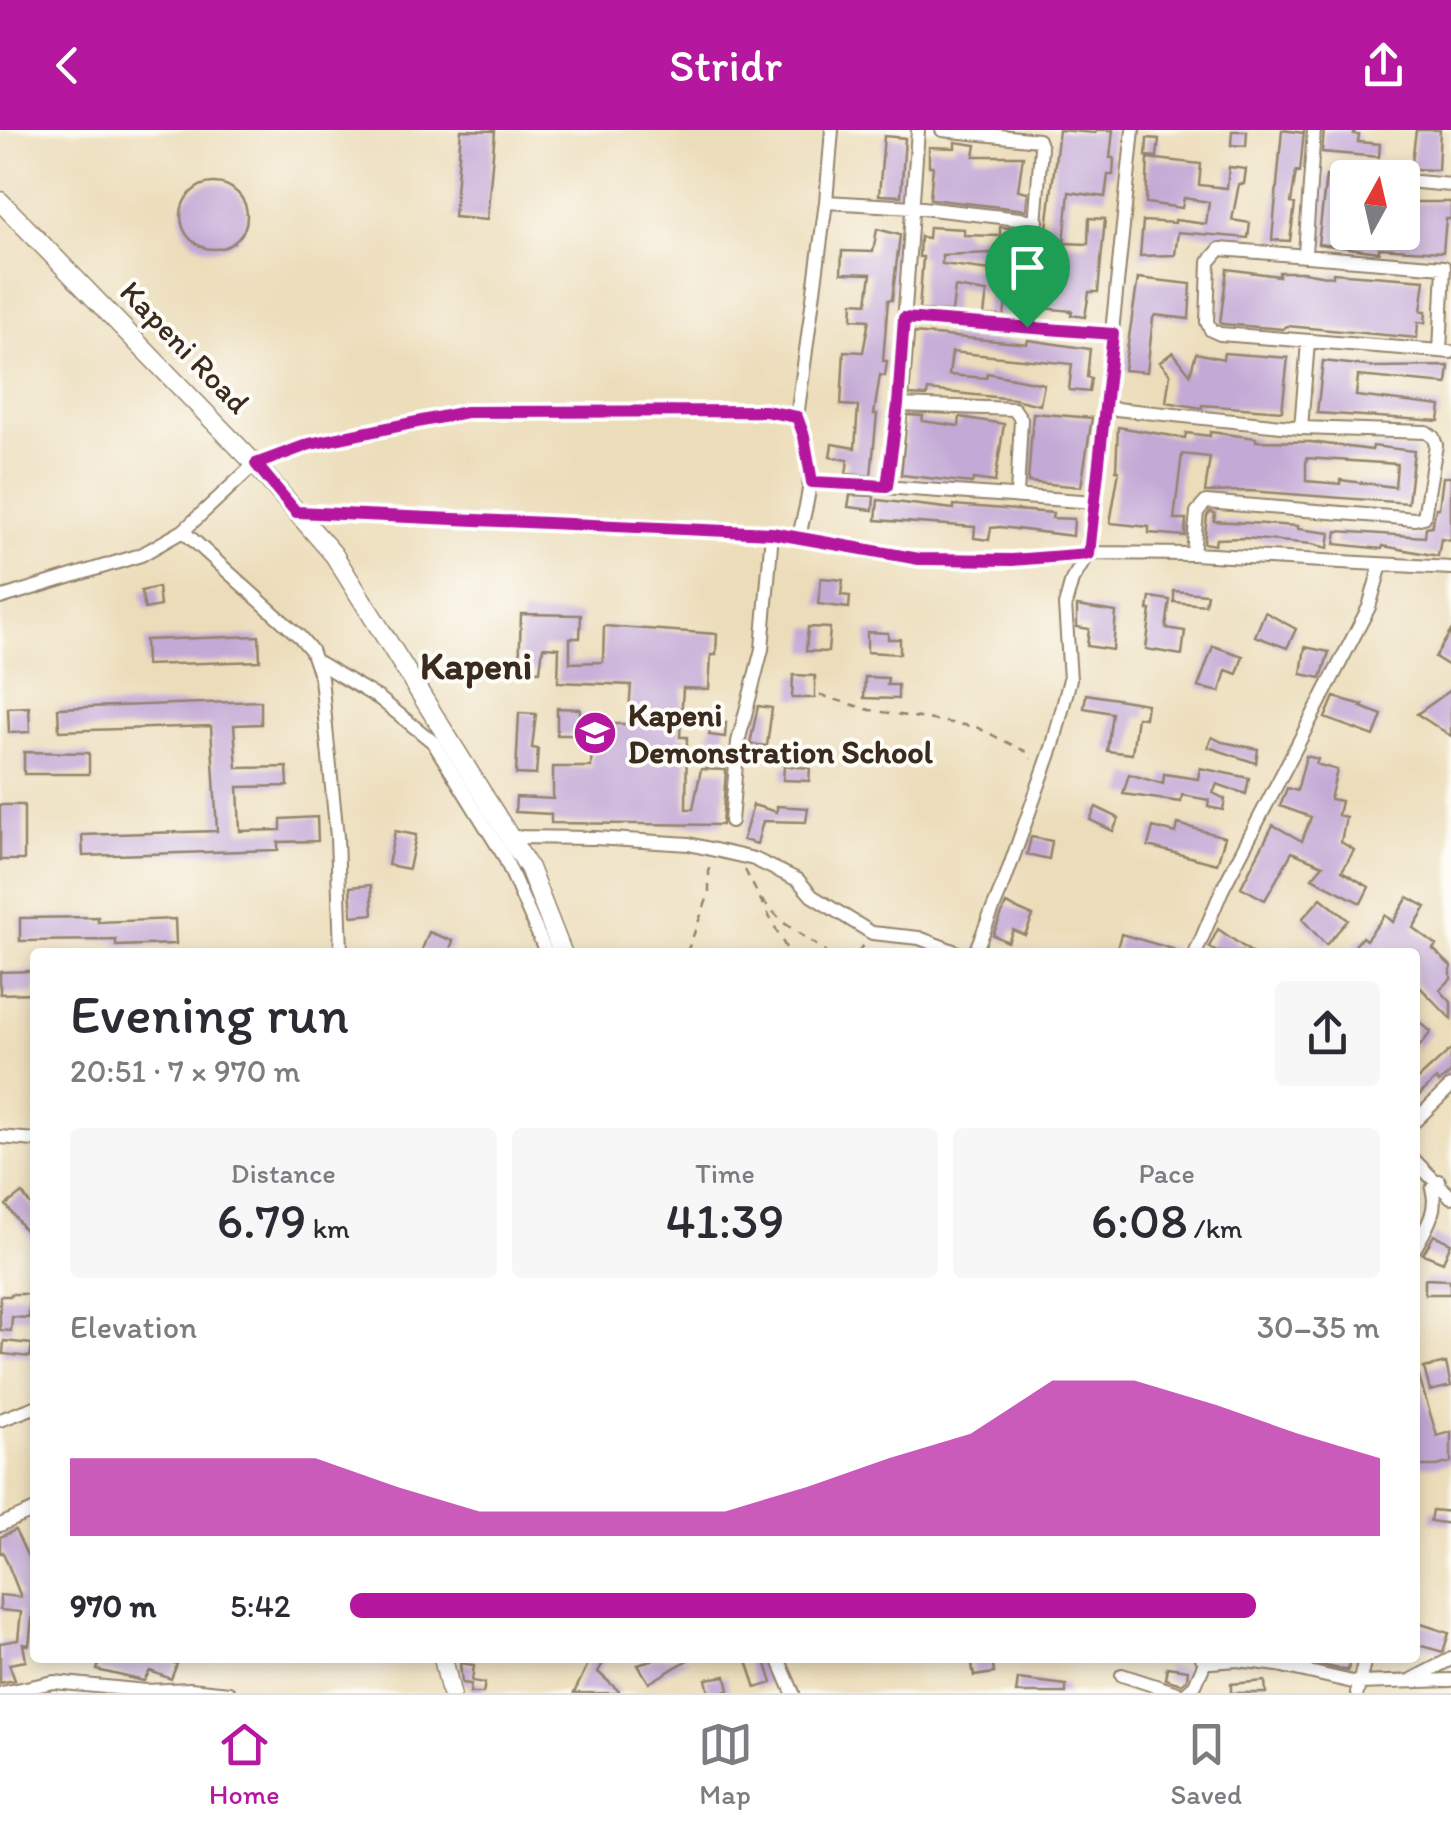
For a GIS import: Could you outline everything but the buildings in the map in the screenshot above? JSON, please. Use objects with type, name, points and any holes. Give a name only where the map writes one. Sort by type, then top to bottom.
[{"type":"main road","name":"Kapeni Road","points":[[0,201],[256,464],[334,555],[529,868],[560,948]]},
{"type":"main road","points":[[444,1663],[451,1693]]},
{"type":"street","points":[[799,536],[812,482],[797,417],[832,130]]},
{"type":"street","points":[[887,486],[898,405],[918,130]]},
{"type":"street","points":[[942,130],[1038,140],[1041,148],[1037,221],[1027,327]]},
{"type":"street","points":[[977,948],[1042,777],[1070,679],[1065,605],[1072,580],[1089,554],[1133,130]]},
{"type":"street","points":[[1305,254],[1314,130]]},
{"type":"street","points":[[1420,182],[1451,185]]},
{"type":"street","points":[[826,202],[1037,221]]},
{"type":"street","points":[[1220,249],[1444,268],[1445,352],[1308,342],[1212,330],[1207,322],[1209,262],[1220,249]]},
{"type":"street","points":[[904,318],[1113,334]]},
{"type":"street","points":[[1301,428],[1308,342]]},
{"type":"street","points":[[898,405],[1014,409],[1021,420],[1017,494]]},
{"type":"street","points":[[1106,408],[1301,428],[1426,432],[1433,437],[1436,445],[1424,516],[1415,519],[1206,502],[1197,512],[1194,554]]},
{"type":"street","points":[[0,598],[140,555],[183,531],[256,464],[310,444],[466,412],[765,411],[797,417]]},
{"type":"street","points":[[812,482],[1095,502]]},
{"type":"street","points":[[296,512],[772,533],[919,559],[1194,554],[1451,568]]},
{"type":"street","points":[[183,531],[300,637],[316,661],[337,837],[341,948]]},
{"type":"street","points":[[732,821],[738,742],[762,649],[772,533]]},
{"type":"street","points":[[1198,948],[1222,890],[1369,608],[1381,564]]},
{"type":"street","points":[[316,661],[380,699],[433,742],[504,856],[544,948]]},
{"type":"street","points":[[510,837],[689,844],[736,854],[786,872],[812,896],[872,933],[918,938],[945,948]]},
{"type":"street","points":[[1420,1116],[1451,1086]]},
{"type":"street","points":[[0,1137],[30,1140]]},
{"type":"street","points":[[1420,1166],[1451,1197]]},
{"type":"street","points":[[1420,1239],[1431,1220],[1435,1197],[1432,1189],[1439,1182]]},
{"type":"street","points":[[0,1420],[30,1408]]},
{"type":"street","points":[[0,1525],[30,1512]]},
{"type":"street","points":[[1394,1684],[1451,1659]]},
{"type":"street","points":[[780,1663],[793,1693]]},
{"type":"street","points":[[1186,1693],[1195,1685],[1203,1663]]},
{"type":"street","points":[[1258,1663],[1357,1688],[1451,1680]]},
{"type":"street","points":[[1357,1688],[1364,1663]]},
{"type":"street","points":[[1122,1675],[1177,1693]]},
{"type":"street","points":[[2,1693],[54,1682],[129,1691],[229,1693]]},
{"type":"path","points":[[820,695],[870,710],[976,727],[1027,752],[1042,777]]},
{"type":"path","points":[[689,948],[709,894],[710,848]]},
{"type":"path","points":[[736,854],[786,948]]},
{"type":"path","points":[[759,897],[784,923],[820,948]]},
{"type":"place","name":"Kapeni Demonstration School","points":[[595,733]]},
{"type":"district","name":"Kapeni","points":[[476,666]]},
{"type":"route","points":[[904,318],[1027,327],[1113,334],[1089,554],[1012,560],[919,559],[772,533],[296,512],[256,464],[310,444],[466,412],[765,411],[797,417],[812,482],[887,486],[904,318]]}]
